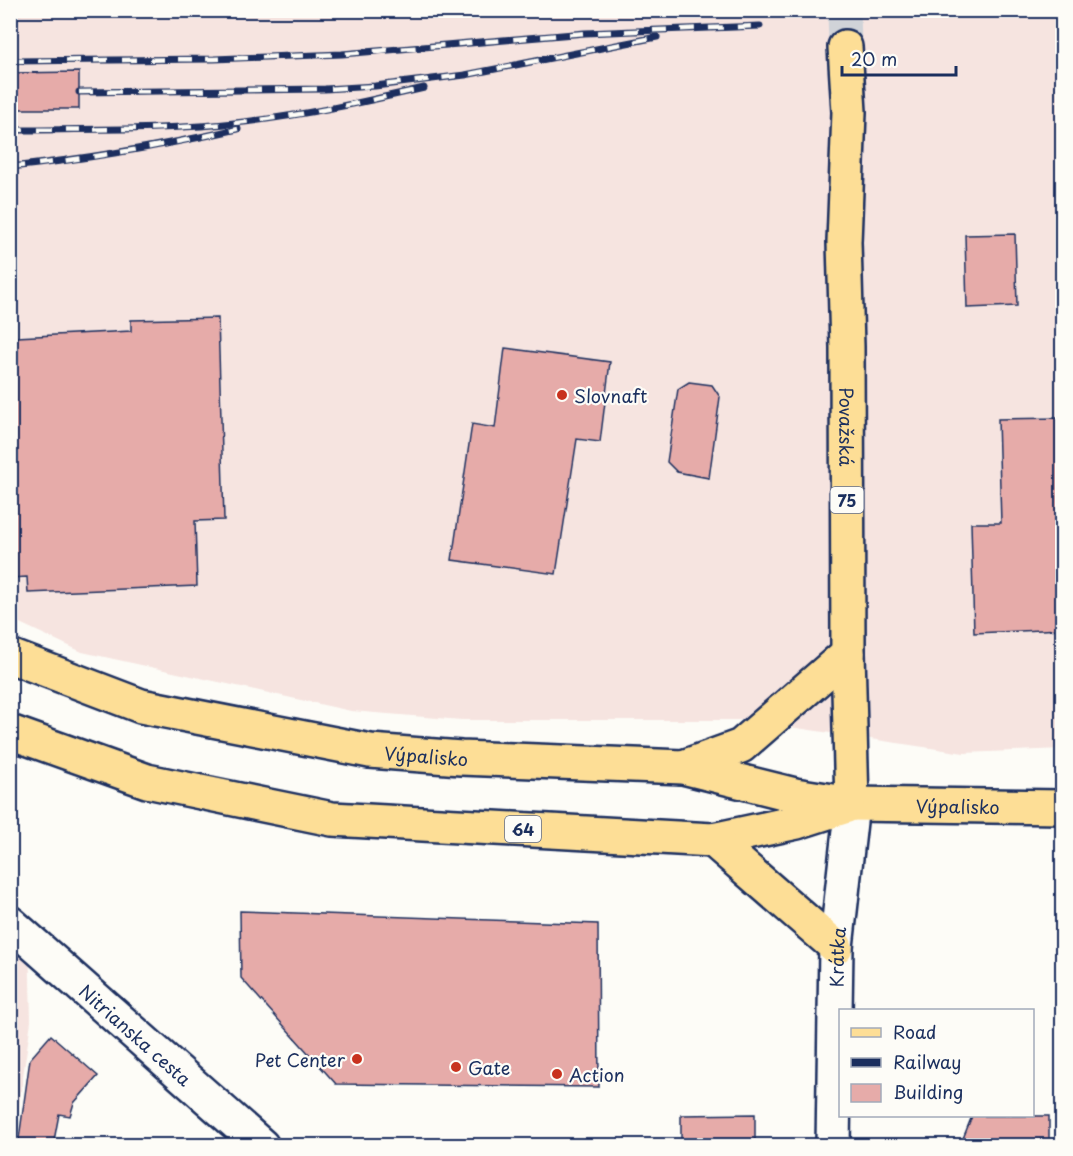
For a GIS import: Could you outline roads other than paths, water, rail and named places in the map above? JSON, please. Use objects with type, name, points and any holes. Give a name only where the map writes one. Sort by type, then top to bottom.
[{"type":"main road","name":"Považská","points":[[845,47],[849,112],[844,242],[847,347],[848,653],[852,804]]},
{"type":"main road","name":"64","points":[[683,767],[741,746],[848,653]]},
{"type":"main road","name":"Výpalisko","points":[[10,656],[141,706],[370,751],[461,758],[683,767],[795,795],[852,804],[1062,807]]},
{"type":"main road","name":"Výpalisko","points":[[10,732],[147,781],[332,819],[713,840],[797,822],[852,804]]},
{"type":"main road","name":"Krátka","points":[[833,1146],[836,947],[852,804]]},
{"type":"main road","points":[[713,840],[836,947]]},
{"type":"main road","name":"Nitrianska cesta","points":[[10,923],[262,1146]]},
{"type":"tunnel","points":[[844,10],[845,47]]},
{"type":"railway","points":[[10,11],[35,10]]},
{"type":"railway","points":[[10,61],[214,59],[342,54],[585,33],[760,26]]},
{"type":"railway","points":[[79,92],[325,89],[375,86],[465,75],[657,37]]},
{"type":"railway","points":[[10,130],[215,125],[289,116],[424,88]]},
{"type":"railway","points":[[10,167],[125,151],[238,129]]},
{"type":"place","name":"Slovnaft","points":[[562,395]]},
{"type":"place","name":"Pet Center","points":[[357,1059]]},
{"type":"place","name":"Gate","points":[[456,1067]]},
{"type":"place","name":"Action","points":[[557,1074]]}]
